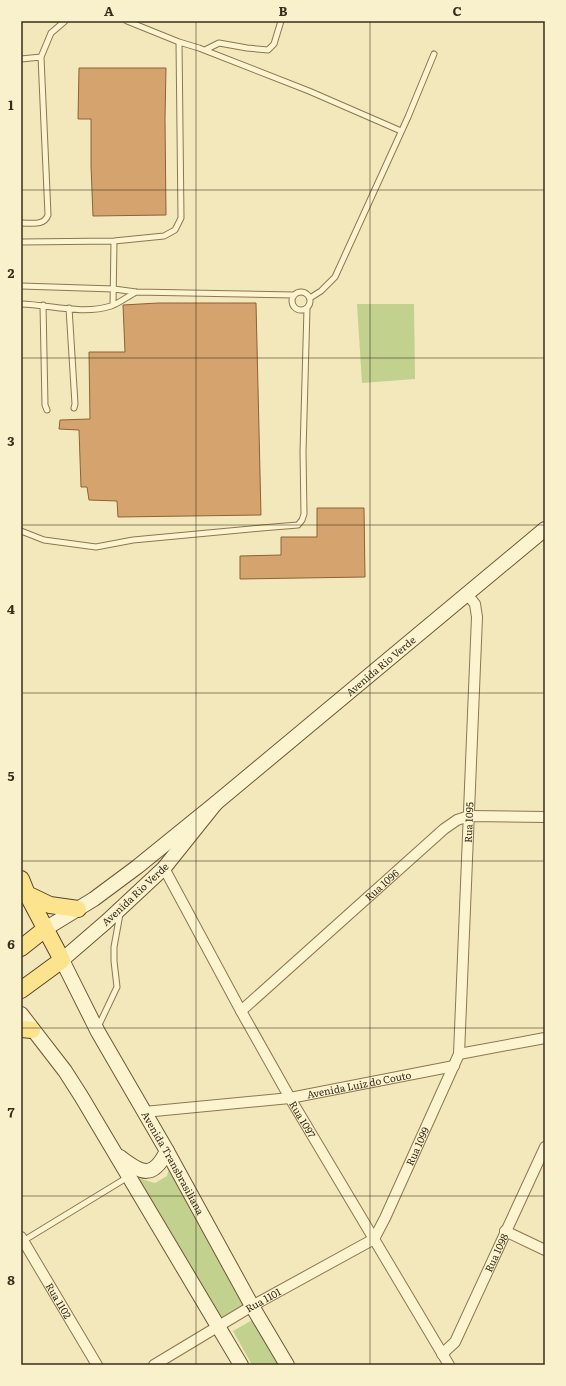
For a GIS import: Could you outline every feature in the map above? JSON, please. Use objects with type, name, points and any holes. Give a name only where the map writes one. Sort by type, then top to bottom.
[{"type":"main road","name":"Avenida Rio Verde","points":[[45,929],[94,899],[137,867],[544,532]]},
{"type":"main road","name":"Avenida Rio Verde","points":[[62,960],[164,868],[216,803]]},
{"type":"main road","points":[[21,879],[27,894],[62,960],[21,990]]},
{"type":"main road","points":[[27,894],[50,905],[78,909]]},
{"type":"main road","points":[[21,948],[45,929]]},
{"type":"main road","name":"Avenida Transbrasiliana","points":[[62,960],[127,1085],[167,1151],[252,1306],[287,1365]]},
{"type":"main road","points":[[21,1014],[27,1029],[65,1071],[241,1365]]},
{"type":"main road","points":[[112,1150],[136,1169],[143,1171],[150,1171],[156,1168],[162,1161],[167,1151]]},
{"type":"street","name":"Rua 1095","points":[[459,1054],[477,617],[475,604],[467,594]]},
{"type":"street","name":"Rua 1096","points":[[241,1011],[444,829],[457,820],[469,816],[545,817]]},
{"type":"street","name":"Rua 1097","points":[[164,868],[290,1098],[449,1365]]},
{"type":"street","points":[[459,1054],[545,1038]]},
{"type":"street","name":"Rua 1099","points":[[374,1239],[385,1218],[459,1054]]},
{"type":"street","name":"Avenida Luiz do Couto","points":[[144,1112],[290,1098],[454,1066]]},
{"type":"street","name":"Rua 1098","points":[[442,1354],[455,1342],[545,1147]]},
{"type":"street","points":[[505,1231],[545,1250]]},
{"type":"street","name":"Rua 1102","points":[[22,1239],[97,1365]]},
{"type":"street","name":"Rua 1101","points":[[154,1365],[252,1306],[374,1239]]},
{"type":"lane","points":[[21,223],[42,223],[46,220],[48,215],[41,57],[51,33],[65,21]]},
{"type":"lane","points":[[127,21],[308,91],[401,131]]},
{"type":"lane","points":[[204,50],[219,43],[268,50],[274,44],[282,21]]},
{"type":"lane","points":[[21,242],[114,241],[164,236],[174,230],[181,218],[179,42]]},
{"type":"lane","points":[[310,298],[321,291],[335,277],[434,54]]},
{"type":"lane","points":[[21,59],[41,57]]},
{"type":"lane","points":[[113,305],[114,241]]},
{"type":"lane","points":[[21,286],[114,289],[136,292],[294,295],[299,292],[304,293],[310,298]]},
{"type":"lane","points":[[21,304],[43,305],[80,310],[99,309],[113,305],[136,292]]},
{"type":"lane","points":[[294,295],[292,301],[294,308],[300,310],[307,308]]},
{"type":"lane","points":[[21,532],[44,540],[96,547],[141,540],[261,528],[298,526],[304,514],[303,452],[307,308],[310,304],[310,298]]},
{"type":"lane","points":[[43,305],[45,405],[47,410]]},
{"type":"lane","points":[[69,308],[74,408]]},
{"type":"lane","points":[[97,1029],[117,987],[114,947],[120,909]]},
{"type":"lane","points":[[22,1239],[128,1176]]},
{"type":"green space","points":[[357,304],[414,304],[415,379],[362,383]]},
{"type":"green space","points":[[170,1165],[245,1306],[222,1320],[138,1178],[155,1183],[167,1176]]},
{"type":"green space","points":[[254,1319],[282,1365],[252,1365],[233,1331]]},
{"type":"building","points":[[79,68],[166,68],[166,215],[93,216],[91,119],[78,119]]},
{"type":"building","points":[[158,303],[256,303],[261,515],[118,517],[117,501],[89,500],[87,487],[81,487],[79,430],[59,429],[60,420],[90,419],[89,352],[125,352],[123,305]]},
{"type":"building","points":[[317,508],[364,508],[365,577],[240,579],[240,556],[281,555],[281,537],[317,537]]}]
